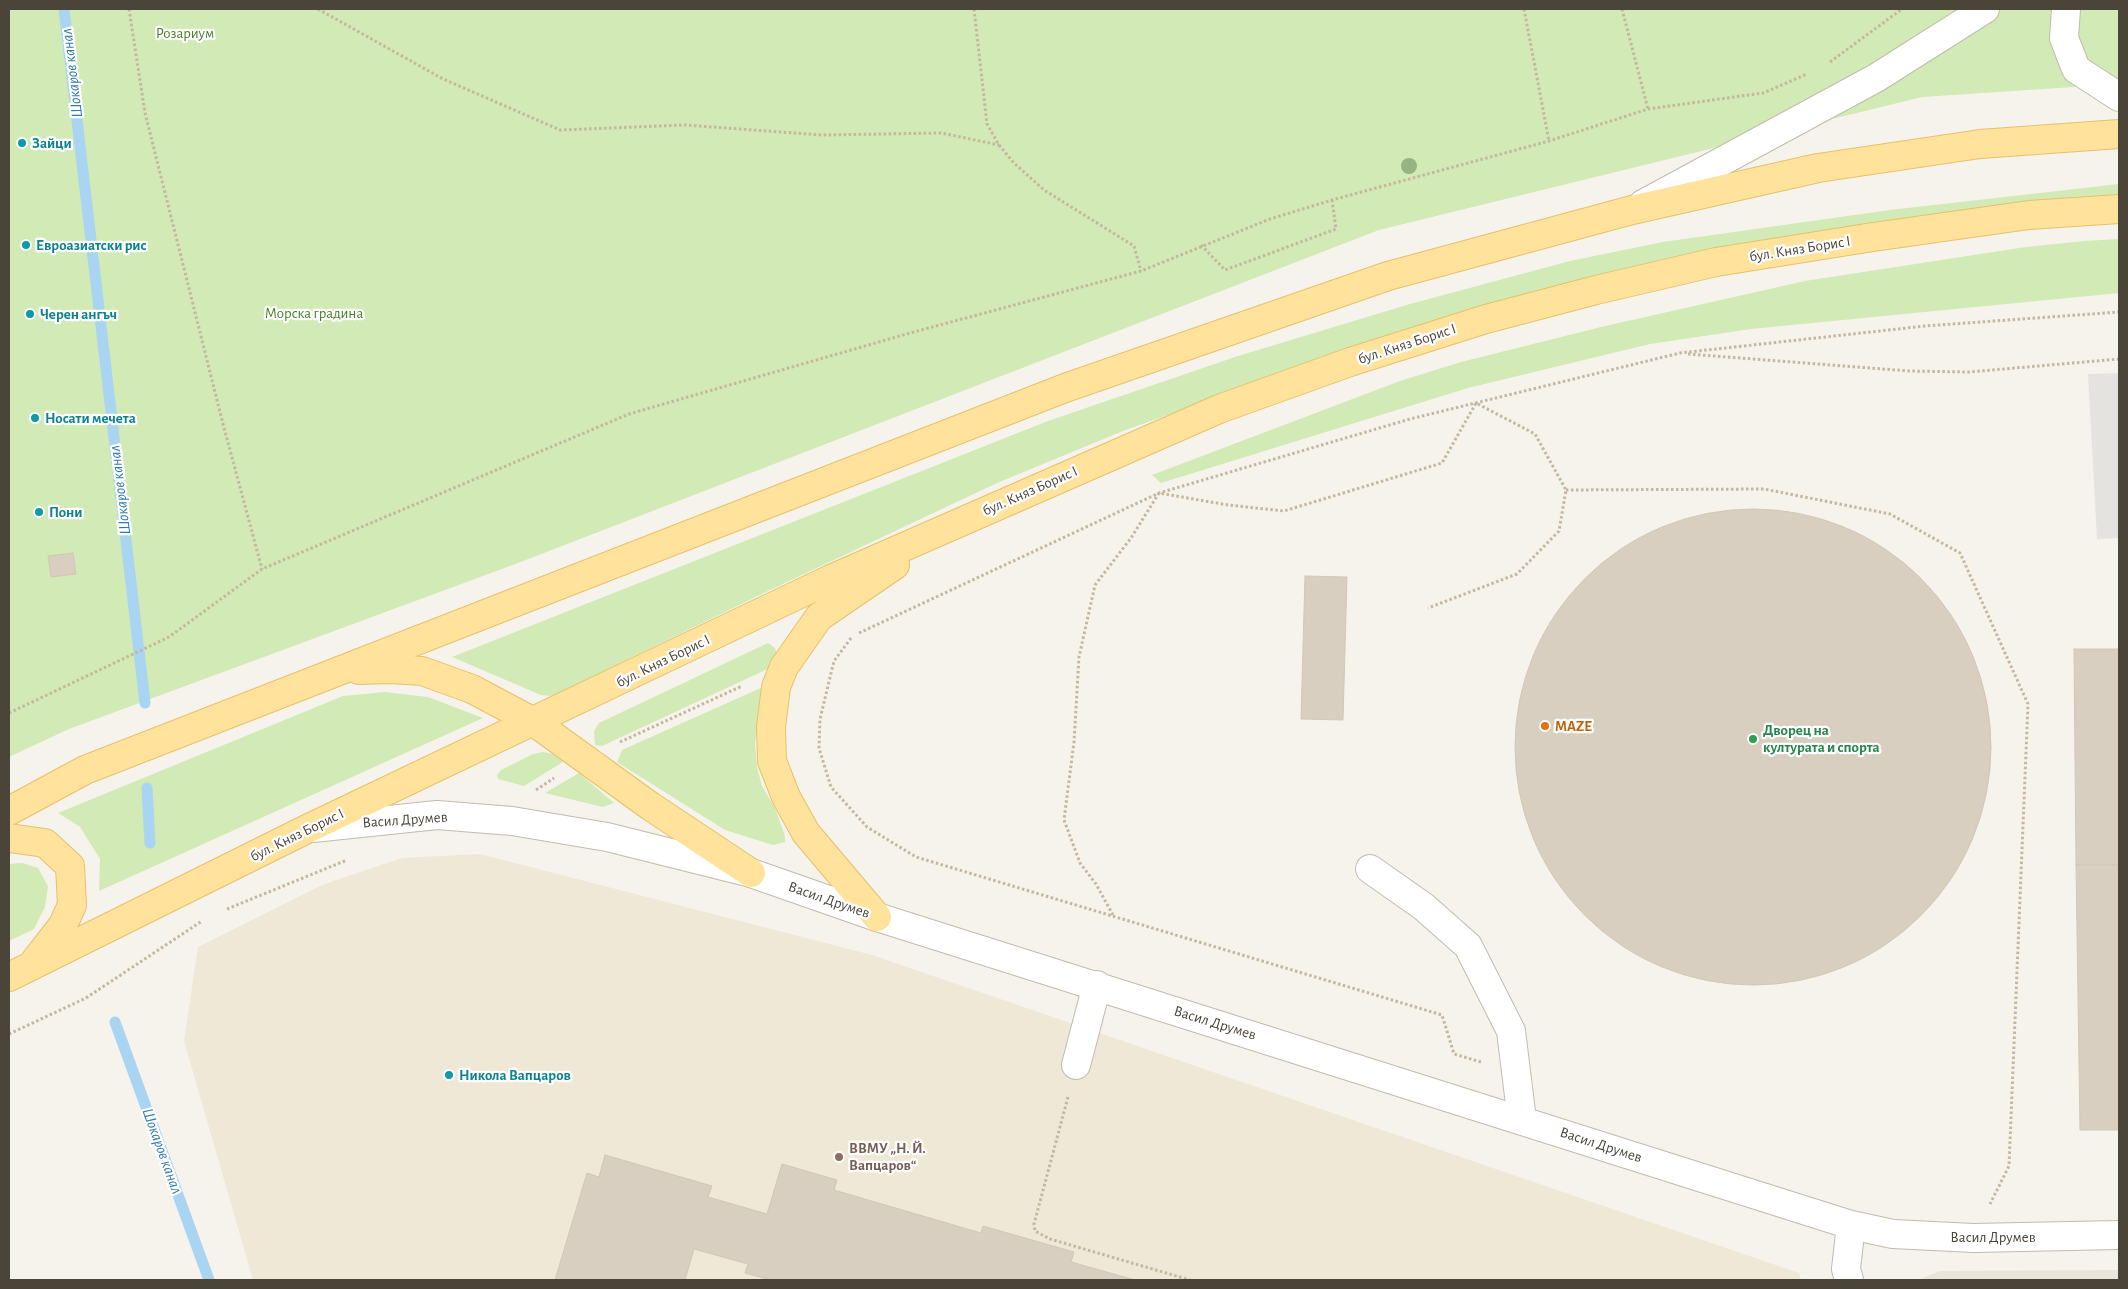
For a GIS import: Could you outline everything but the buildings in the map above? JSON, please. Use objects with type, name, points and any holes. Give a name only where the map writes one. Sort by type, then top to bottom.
[{"type":"main road","points":[[9,811],[85,770],[1065,388],[1388,276],[1632,210],[1818,168],[1980,144],[2119,134]]},
{"type":"main road","name":"бул. Княз Борис I","points":[[20,972],[309,828],[833,578],[1219,409],[1350,362],[1486,319],[1596,290],[1716,262],[1873,237],[2020,217],[2119,209]]},
{"type":"main road","points":[[877,917],[806,833],[786,797],[772,762],[771,727],[776,687],[784,667],[819,617],[949,526]]},
{"type":"main road","points":[[338,672],[390,669],[422,671],[472,689],[534,722],[650,806],[751,874]]},
{"type":"main road","points":[[9,838],[46,843],[70,866],[72,905],[63,925],[20,972]]},
{"type":"street","points":[[1632,210],[1876,78],[1985,9]]},
{"type":"street","points":[[2066,9],[2064,38],[2076,69],[2119,97]]},
{"type":"street","name":"Васил Друмев","points":[[309,828],[437,815],[490,819],[607,836],[751,874],[877,917],[1851,1224],[1893,1234],[1973,1238],[2119,1235]]},
{"type":"street","points":[[1370,869],[1424,907],[1468,946],[1511,1031],[1518,1072],[1522,1120]]},
{"type":"street","points":[[1076,1065],[1097,986]]},
{"type":"street","points":[[1849,1280],[1846,1269],[1851,1224]]},
{"type":"path","points":[[129,9],[145,113],[223,424],[262,568]]},
{"type":"path","points":[[318,9],[443,79],[560,130],[685,125],[822,135],[941,133],[999,145]]},
{"type":"path","points":[[974,9],[986,124],[999,145],[1014,163],[1044,190],[1134,246],[1141,271]]},
{"type":"path","points":[[1524,9],[1549,141]]},
{"type":"path","points":[[1622,9],[1648,110]]},
{"type":"path","points":[[1823,67],[1902,9]]},
{"type":"path","points":[[9,713],[169,637],[262,568],[629,414],[900,336],[1141,271],[1201,245],[1270,219],[1332,200],[1549,141],[1648,110],[1764,93],[1815,71]]},
{"type":"path","points":[[1201,245],[1225,270],[1336,230],[1332,200]]},
{"type":"path","points":[[845,640],[1159,493],[1353,435],[1476,403],[1680,353],[1925,326],[2119,312]]},
{"type":"path","points":[[1680,353],[1909,371],[1969,372],[2119,359]]},
{"type":"path","points":[[1428,608],[1516,574],[1559,531],[1566,490],[1535,434],[1476,403]]},
{"type":"path","points":[[1159,493],[1228,505],[1284,511],[1442,463],[1476,403]]},
{"type":"path","points":[[1566,490],[1764,489],[1890,514],[1960,554],[2028,704],[2009,1166],[1973,1238]]},
{"type":"path","points":[[1114,915],[1096,884],[1080,863],[1064,820],[1074,742],[1079,657],[1095,585],[1131,538],[1159,493]]},
{"type":"path","points":[[852,636],[834,661],[820,719],[819,748],[831,787],[866,827],[916,857],[1442,1015],[1454,1054],[1518,1072]]},
{"type":"path","points":[[490,819],[586,758],[784,667]]},
{"type":"path","points":[[226,910],[354,858]]},
{"type":"path","points":[[9,1034],[86,998],[164,948],[207,917]]},
{"type":"path","points":[[1076,1065],[1034,1224],[1036,1231],[1050,1239],[1190,1280]]},
{"type":"shaded area","points":[[2119,373],[2119,538],[2097,539],[2088,374]]},
{"type":"shaded area","name":"ВВМУ „Н. Й. Вапцаров“","points":[[480,854],[872,955],[1799,1273],[1801,1280],[253,1280],[184,1041],[198,947],[322,885],[402,858]]},
{"type":"shaded area","points":[[2119,1270],[2119,1280],[1918,1280],[1940,1271]]},
{"type":"green space","name":"Морска градина","points":[[9,9],[2119,9],[2119,84],[1922,97],[1379,230],[518,563],[69,729],[9,757]]},
{"type":"green space","points":[[2119,184],[2119,196],[1939,215],[1259,382],[1123,431],[997,483],[552,696],[541,695],[452,657],[1048,421],[1238,356],[1410,304],[1570,261],[1663,242],[1890,210]]},
{"type":"green space","points":[[2119,239],[2119,293],[1751,329],[1650,344],[1468,388],[1161,483],[1152,475],[1400,381],[1461,362],[1601,327],[1805,281],[2026,247]]},
{"type":"green space","points":[[768,643],[775,648],[777,655],[774,666],[602,746],[595,745],[594,731],[599,723]]},
{"type":"green space","points":[[763,687],[755,744],[757,767],[762,786],[775,808],[785,836],[785,842],[773,845],[725,830],[617,762],[622,750]]},
{"type":"green space","points":[[385,692],[428,697],[483,718],[99,891],[100,859],[80,827],[58,813],[343,696]]},
{"type":"green space","points":[[543,752],[553,754],[563,762],[524,786],[498,779],[497,775],[501,770],[533,754]]},
{"type":"green space","points":[[579,773],[614,803],[603,807],[545,793]]},
{"type":"green space","points":[[22,863],[38,868],[48,886],[45,907],[34,929],[9,941],[9,864]]},
{"type":"waterway","name":"Шокаров канал","points":[[64,9],[145,703]]},
{"type":"waterway","name":"Шокаров канал","points":[[147,788],[150,843]]},
{"type":"waterway","name":"Шокаров канал","points":[[115,1022],[209,1280]]},
{"type":"place","name":"Зайци","points":[[22,143]]},
{"type":"place","name":"Евроазиатски рис","points":[[26,245]]},
{"type":"place","name":"Черен ангъч","points":[[30,314]]},
{"type":"place","name":"Носати мечета","points":[[35,418]]},
{"type":"place","name":"Пони","points":[[39,512]]},
{"type":"place","name":"MAZE","points":[[1545,726]]},
{"type":"place","name":"Дворец на културата и спорта","points":[[1753,739]]},
{"type":"place","name":"Никола Вапцаров","points":[[449,1075]]},
{"type":"place","name":"ВВМУ „Н. Й. Вапцаров“","points":[[839,1157]]},
{"type":"park label","name":"Розариум","points":[[185,33]]}]
